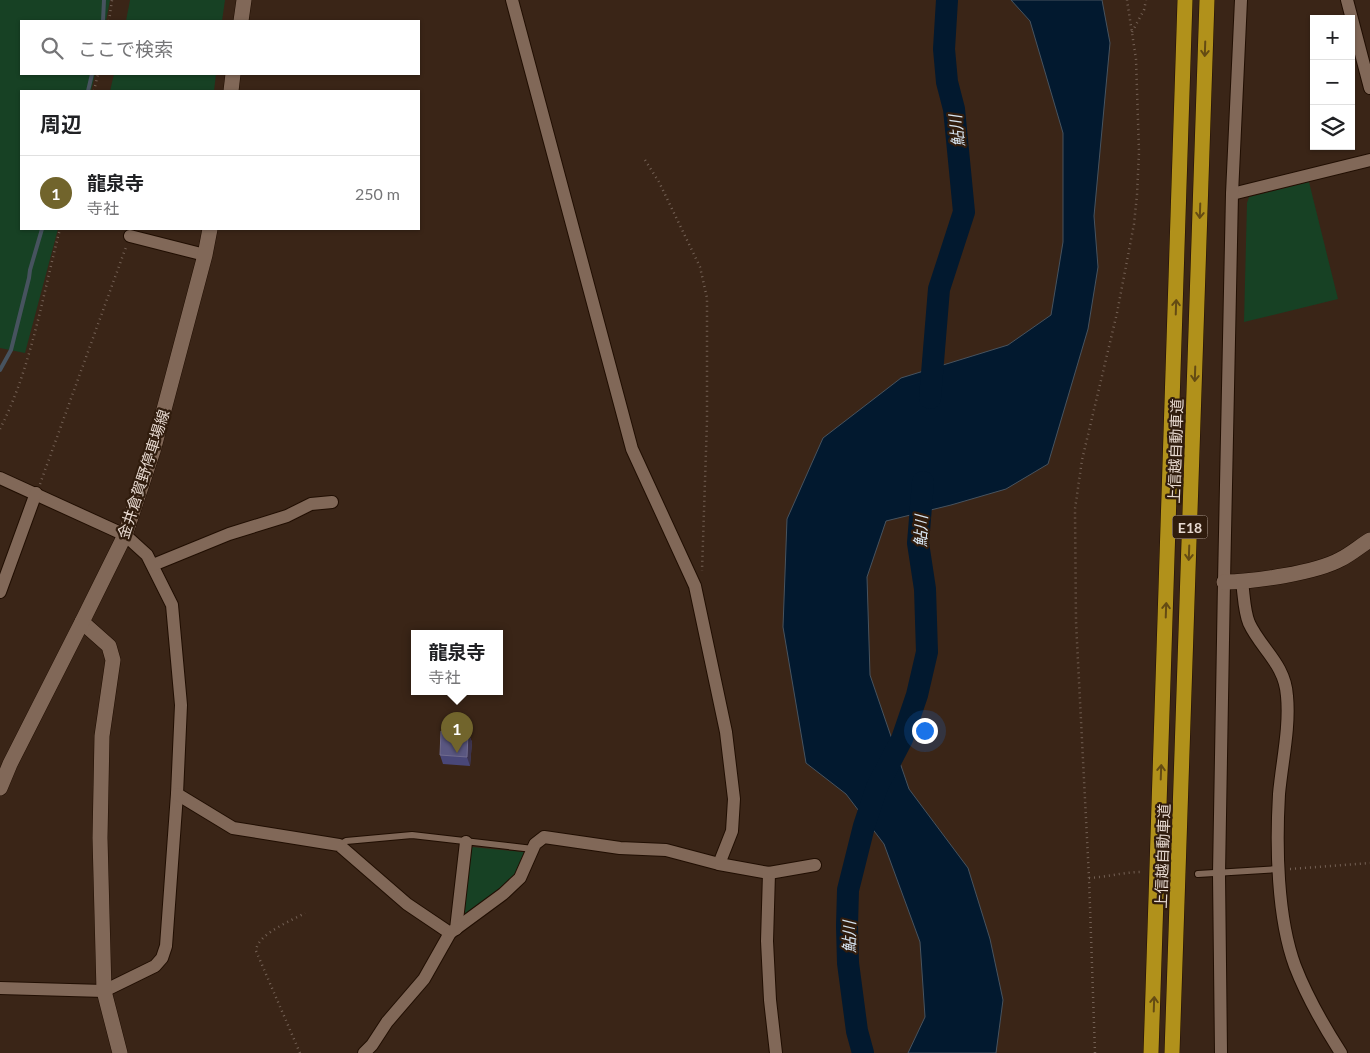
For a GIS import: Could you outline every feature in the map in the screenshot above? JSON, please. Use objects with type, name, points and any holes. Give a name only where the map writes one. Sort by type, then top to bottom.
[{"type":"highway","name":"上信越自動車道","points":[[1151,1053],[1185,0]]},
{"type":"highway","name":"上信越自動車道","points":[[1172,1053],[1207,0]]},
{"type":"main road","points":[[241,20],[244,0]]},
{"type":"main road","points":[[231,90],[234,75]]},
{"type":"main road","name":"金井倉賀野停車場線","points":[[0,788],[10,764],[125,535],[153,451],[205,255],[210,230]]},
{"type":"main road","points":[[1224,582],[1242,582],[1308,570],[1340,560],[1370,540]]},
{"type":"main road","points":[[82,622],[110,646],[113,660],[102,736],[100,838],[104,990],[120,1053]]},
{"type":"street","points":[[512,0],[632,449],[695,586],[726,732],[734,799],[732,831],[719,864]]},
{"type":"street","points":[[1221,1053],[1219,874],[1224,582],[1232,194],[1241,0]]},
{"type":"street","points":[[1347,0],[1370,88]]},
{"type":"street","points":[[1232,194],[1370,160]]},
{"type":"street","points":[[130,236],[205,255]]},
{"type":"street","points":[[0,478],[125,535],[147,555],[172,605],[181,705],[177,794],[166,946],[162,958],[155,966],[104,990],[0,988]]},
{"type":"street","points":[[0,592],[36,493]]},
{"type":"street","points":[[153,565],[228,534],[287,516],[312,504],[332,502]]},
{"type":"street","points":[[1242,582],[1248,622],[1276,661],[1284,680],[1287,695],[1288,718],[1281,772],[1277,829],[1284,925],[1295,965],[1317,1014],[1341,1053]]},
{"type":"street","points":[[177,794],[233,828],[339,845],[407,904],[453,931]]},
{"type":"street","points":[[364,1053],[372,1045],[387,1022],[424,979],[453,931],[503,894],[520,878],[535,844],[544,837],[620,848],[666,850],[719,864],[769,873],[815,865]]},
{"type":"street","points":[[453,931],[466,842]]},
{"type":"street","points":[[769,873],[767,941],[770,1000],[776,1053]]},
{"type":"lane","points":[[339,845],[346,841],[412,835],[533,849]]},
{"type":"lane","points":[[1198,874],[1279,869]]},
{"type":"path","points":[[109,20],[112,0]]},
{"type":"path","points":[[1095,1053],[1089,878],[1076,622],[1075,509],[1082,460],[1117,313],[1134,224],[1137,196],[1139,152],[1136,58],[1127,0]]},
{"type":"path","points":[[1132,34],[1144,10],[1146,0]]},
{"type":"path","points":[[94,90],[98,75]]},
{"type":"path","points":[[645,160],[658,182],[700,267],[706,298],[707,382],[702,570],[695,586]]},
{"type":"path","points":[[0,429],[26,362],[60,230]]},
{"type":"path","points":[[36,493],[130,236]]},
{"type":"path","points":[[1279,869],[1370,863]]},
{"type":"path","points":[[1089,878],[1114,876],[1127,872],[1142,872]]},
{"type":"path","points":[[300,1053],[256,951],[256,945],[261,938],[305,913]]},
{"type":"green space","points":[[0,0],[110,0],[106,20],[20,20],[20,75],[95,75],[91,90],[20,90],[20,230],[58,230],[25,353],[0,348]]},
{"type":"green space","points":[[130,0],[225,0],[222,20],[126,20]]},
{"type":"green space","points":[[114,75],[216,75],[214,90],[110,90]]},
{"type":"green space","points":[[1309,182],[1338,299],[1244,322],[1247,203],[1249,197]]},
{"type":"green space","points":[[472,847],[524,852],[520,865],[508,884],[501,891],[462,916]]},
{"type":"water","points":[[1011,0],[1102,0],[1110,43],[1094,216],[1098,267],[1088,329],[1048,464],[1006,489],[886,521],[867,577],[870,675],[909,789],[968,868],[990,939],[1003,1000],[996,1053],[908,1053],[925,1017],[920,942],[884,844],[846,794],[806,763],[783,627],[787,519],[823,438],[901,378],[1008,345],[1051,315],[1063,242],[1063,133],[1030,21]]},
{"type":"building","points":[[441,731],[468,733],[467,757],[440,755]]},
{"type":"waterway","points":[[103,20],[104,0]]},
{"type":"waterway","name":"鮎川","points":[[930,398],[939,289],[964,212],[954,109],[947,82],[944,49],[947,0]]},
{"type":"waterway","points":[[88,90],[92,75]]},
{"type":"waterway","points":[[0,370],[11,350],[42,230]]},
{"type":"waterway","name":"鮎川","points":[[863,1053],[857,1031],[848,963],[848,890],[864,826],[877,787],[902,739],[917,695],[927,652],[925,589],[918,543],[923,482]]},
{"type":"place","name":"龍泉寺","points":[[457,753]]}]
